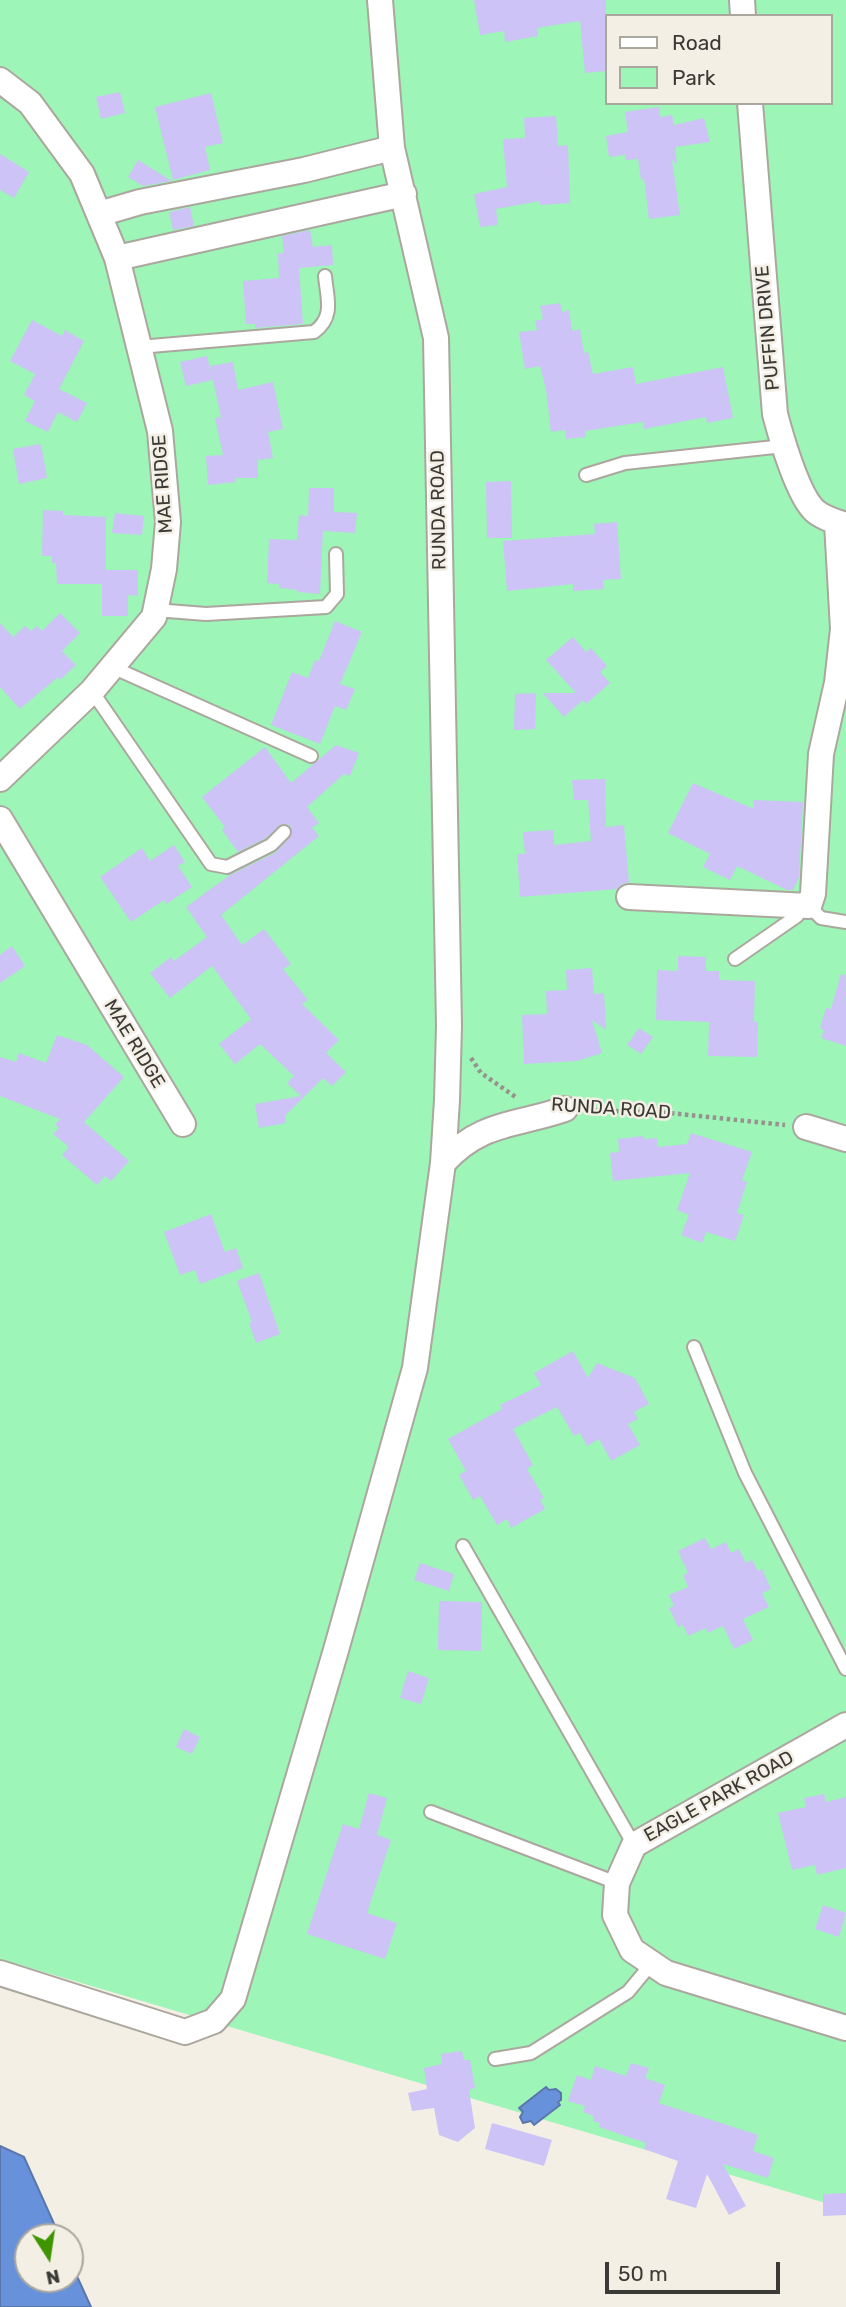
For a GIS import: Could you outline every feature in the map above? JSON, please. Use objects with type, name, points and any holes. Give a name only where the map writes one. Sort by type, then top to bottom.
[{"type":"street","name":"RUNDA ROAD","points":[[0,1973],[185,2032],[214,2021],[233,1999],[336,1650],[415,1368],[443,1163],[449,1026],[436,338],[392,148],[380,0]]},
{"type":"street","name":"MAE RIDGE","points":[[0,80],[30,103],[82,174],[117,258],[160,431],[168,522],[164,569],[154,617],[92,691],[0,779]]},
{"type":"street","name":"PUFFIN DRIVE","points":[[750,105],[775,414],[799,484],[814,511],[842,524]]},
{"type":"street","points":[[99,214],[140,202],[304,170],[392,148]]},
{"type":"street","points":[[117,258],[404,194]]},
{"type":"street","points":[[629,897],[809,906],[813,894],[821,754],[834,719],[843,629],[842,524]]},
{"type":"street","name":"MAE RIDGE","points":[[0,819],[183,1124]]},
{"type":"street","points":[[443,1163],[456,1148],[484,1131],[565,1109]]},
{"type":"street","points":[[806,1127],[846,1139]]},
{"type":"street","name":"EAGLE PARK ROAD","points":[[846,1725],[634,1845],[617,1883],[615,1915],[632,1950],[666,1973],[846,2028]]},
{"type":"lane","points":[[139,346],[314,332],[323,326],[328,317],[325,276]]},
{"type":"lane","points":[[586,475],[625,463],[784,446]]},
{"type":"lane","points":[[155,610],[206,614],[326,607],[337,594],[336,554]]},
{"type":"lane","points":[[112,667],[311,756]]},
{"type":"lane","points":[[92,691],[211,864],[227,867],[271,845],[284,832]]},
{"type":"lane","points":[[735,959],[809,906],[821,918],[846,922]]},
{"type":"lane","points":[[694,1347],[745,1473],[846,1669]]},
{"type":"lane","points":[[463,1546],[634,1845]]},
{"type":"lane","points":[[431,1811],[617,1883]]},
{"type":"lane","points":[[495,2059],[531,2053],[628,1992],[652,1964]]},
{"type":"path","name":"RUNDA ROAD","points":[[449,1026],[481,1073],[516,1098],[528,1101]]},
{"type":"path","name":"RUNDA ROAD","points":[[565,1109],[670,1113],[806,1127]]},
{"type":"green space","points":[[0,0],[846,0],[846,2209],[0,1959]]},
{"type":"water","points":[[546,2087],[561,2093],[561,2100],[558,2102],[560,2105],[534,2125],[531,2121],[523,2123],[520,2117],[523,2112],[519,2108]]},
{"type":"water","points":[[0,2146],[24,2157],[54,2223],[14,2223],[14,2293],[84,2292],[91,2307],[0,2307]]},
{"type":"building","points":[[474,0],[606,0],[604,71],[585,73],[580,21],[537,28],[538,36],[505,42],[504,31],[480,35]]},
{"type":"building","points":[[120,92],[125,113],[101,119],[96,97]]},
{"type":"building","points":[[211,93],[223,143],[205,147],[210,170],[173,180],[155,107]]},
{"type":"building","points":[[659,107],[660,117],[672,115],[674,125],[704,118],[710,142],[675,147],[677,164],[672,160],[680,215],[649,219],[644,179],[641,180],[638,159],[626,160],[625,155],[609,157],[606,136],[628,132],[625,112]]},
{"type":"building","points":[[556,116],[558,146],[568,145],[570,203],[540,205],[540,201],[496,209],[498,225],[480,227],[474,194],[507,187],[503,139],[525,138],[524,118]]},
{"type":"building","points":[[0,154],[29,172],[14,198],[0,190]]},
{"type":"building","points":[[138,160],[172,181],[143,186],[128,177]]},
{"type":"building","points":[[190,207],[194,226],[173,230],[169,212]]},
{"type":"building","points":[[310,230],[313,247],[332,245],[333,265],[299,268],[303,324],[255,328],[255,324],[246,324],[243,281],[279,278],[278,253],[284,253],[282,236]]},
{"type":"building","points":[[560,303],[562,312],[569,310],[572,331],[580,329],[584,353],[588,352],[593,374],[633,367],[636,384],[723,367],[733,418],[707,423],[706,417],[644,429],[643,422],[585,431],[586,437],[566,439],[565,430],[551,432],[540,366],[525,369],[519,332],[537,330],[535,321],[543,319],[540,306]]},
{"type":"building","points":[[32,320],[62,336],[65,330],[84,341],[59,389],[87,403],[77,422],[58,412],[48,432],[25,421],[35,401],[24,395],[35,374],[10,361]]},
{"type":"building","points":[[207,356],[213,380],[186,386],[180,362]]},
{"type":"building","points":[[233,362],[238,390],[273,382],[283,429],[268,432],[273,458],[258,460],[258,478],[235,478],[236,482],[208,485],[206,456],[223,455],[215,418],[221,417],[210,366]]},
{"type":"building","points":[[41,444],[47,478],[19,484],[13,449]]},
{"type":"building","points":[[511,481],[512,538],[487,538],[486,482]]},
{"type":"building","points":[[309,488],[334,488],[334,512],[357,513],[355,533],[323,531],[320,594],[298,592],[279,588],[279,584],[267,583],[269,539],[297,540],[299,515],[308,516]]},
{"type":"building","points":[[43,510],[63,511],[63,515],[106,517],[106,570],[138,570],[138,596],[128,595],[128,616],[102,616],[102,584],[57,584],[56,563],[52,563],[52,556],[42,556]]},
{"type":"building","points":[[115,513],[144,516],[142,535],[112,533]]},
{"type":"building","points":[[617,522],[621,579],[603,580],[604,589],[573,591],[573,584],[507,591],[503,541],[595,534],[594,524]]},
{"type":"building","points":[[60,613],[80,633],[62,651],[76,665],[20,709],[0,687],[0,623],[13,637],[25,626],[31,631],[37,626],[42,631]]},
{"type":"building","points":[[335,621],[362,632],[340,684],[355,689],[346,710],[335,706],[320,744],[271,725],[292,672],[308,678],[315,660],[319,661]]},
{"type":"building","points":[[573,637],[586,652],[591,648],[607,666],[600,672],[610,683],[586,704],[583,700],[564,717],[543,693],[576,693],[546,660]]},
{"type":"building","points":[[536,693],[535,729],[514,730],[515,694]]},
{"type":"building","points":[[336,745],[359,753],[350,776],[344,774],[307,807],[319,823],[312,828],[319,836],[221,915],[242,945],[264,929],[291,964],[283,969],[308,1000],[302,1004],[339,1040],[326,1053],[346,1072],[332,1086],[323,1078],[285,1116],[286,1123],[259,1128],[255,1104],[301,1096],[287,1083],[294,1076],[260,1044],[235,1064],[219,1044],[251,1019],[212,966],[170,998],[150,973],[171,957],[174,961],[207,937],[186,907],[230,875],[275,853],[292,835],[290,825],[281,824],[266,838],[238,852],[222,830],[225,827],[202,797],[265,747],[291,783]]},
{"type":"building","points":[[605,779],[606,827],[624,825],[629,882],[617,889],[520,897],[517,854],[525,854],[523,832],[553,830],[554,845],[591,841],[588,800],[574,800],[572,780]]},
{"type":"building","points":[[693,783],[754,809],[753,800],[803,802],[799,877],[793,890],[787,890],[737,866],[730,880],[703,867],[710,854],[668,833]]},
{"type":"building","points":[[174,845],[185,862],[178,866],[192,887],[166,904],[164,900],[131,922],[100,877],[142,848],[150,861]]},
{"type":"building","points":[[12,946],[25,966],[0,983],[0,955]]},
{"type":"building","points":[[678,956],[706,957],[706,971],[719,971],[719,980],[755,981],[757,1057],[708,1056],[709,1022],[656,1020],[657,970],[678,971]]},
{"type":"building","points":[[592,968],[594,994],[604,993],[606,1030],[592,1020],[602,1053],[577,1061],[524,1064],[522,1015],[547,1014],[546,991],[567,990],[566,970]]},
{"type":"building","points":[[841,974],[846,975],[846,1046],[821,1038],[824,1030],[820,1028],[826,1008],[831,1009]]},
{"type":"building","points":[[639,1028],[653,1037],[641,1054],[627,1045]]},
{"type":"building","points":[[57,1035],[87,1045],[124,1077],[84,1122],[129,1161],[111,1181],[105,1176],[97,1185],[62,1155],[69,1147],[53,1134],[59,1128],[55,1125],[60,1119],[0,1096],[0,1057],[16,1062],[19,1053],[46,1063]]},
{"type":"building","points":[[691,1133],[752,1152],[742,1180],[747,1182],[737,1213],[744,1215],[735,1241],[706,1232],[702,1243],[681,1235],[689,1215],[677,1210],[690,1173],[613,1181],[610,1153],[619,1152],[618,1139],[643,1136],[644,1139],[657,1138],[658,1147],[687,1144]]},
{"type":"building","points":[[211,1214],[225,1252],[236,1248],[243,1268],[200,1284],[195,1270],[180,1275],[164,1232]]},
{"type":"building","points":[[259,1273],[280,1334],[256,1343],[249,1323],[252,1322],[237,1281]]},
{"type":"building","points":[[573,1351],[588,1378],[597,1363],[635,1378],[649,1404],[634,1412],[638,1419],[628,1424],[640,1445],[611,1461],[599,1439],[587,1446],[580,1433],[574,1436],[557,1407],[513,1429],[533,1465],[527,1469],[544,1498],[540,1500],[545,1509],[511,1528],[507,1519],[497,1525],[480,1496],[473,1500],[459,1475],[466,1471],[448,1439],[502,1409],[500,1405],[541,1385],[534,1373]]},
{"type":"building","points":[[705,1538],[711,1549],[726,1542],[731,1553],[739,1549],[746,1563],[752,1560],[758,1571],[762,1569],[771,1589],[762,1593],[769,1607],[743,1619],[753,1640],[734,1649],[723,1626],[708,1633],[706,1628],[688,1636],[683,1625],[678,1627],[669,1608],[674,1606],[669,1595],[688,1587],[683,1575],[688,1573],[678,1551]]},
{"type":"building","points":[[420,1563],[454,1574],[449,1591],[414,1580]]},
{"type":"building","points":[[439,1601],[482,1602],[481,1651],[438,1650]]},
{"type":"building","points":[[408,1671],[429,1678],[421,1704],[400,1698]]},
{"type":"building","points":[[184,1729],[200,1737],[192,1754],[176,1747]]},
{"type":"building","points":[[369,1793],[387,1798],[377,1835],[391,1840],[367,1913],[397,1923],[385,1959],[307,1934],[343,1824],[359,1829]]},
{"type":"building","points":[[824,1794],[826,1802],[846,1797],[846,1868],[817,1875],[815,1865],[792,1870],[778,1813],[806,1807],[804,1798]]},
{"type":"building","points":[[823,1905],[846,1913],[839,1937],[815,1929]]},
{"type":"building","points":[[462,2051],[464,2060],[470,2060],[475,2088],[469,2090],[475,2128],[458,2142],[439,2135],[434,2108],[412,2111],[408,2093],[427,2089],[424,2068],[442,2064],[441,2054]]},
{"type":"building","points":[[631,2063],[649,2068],[645,2078],[665,2085],[659,2103],[758,2135],[753,2151],[774,2158],[768,2178],[723,2164],[746,2206],[729,2215],[707,2174],[696,2208],[666,2199],[678,2161],[644,2149],[646,2143],[599,2127],[600,2123],[593,2121],[594,2116],[583,2112],[585,2106],[568,2101],[577,2075],[591,2080],[595,2066],[626,2076]]},
{"type":"building","points":[[492,2123],[552,2140],[544,2166],[485,2149]]},
{"type":"building","points":[[846,2193],[846,2215],[823,2216],[823,2194]]}]
